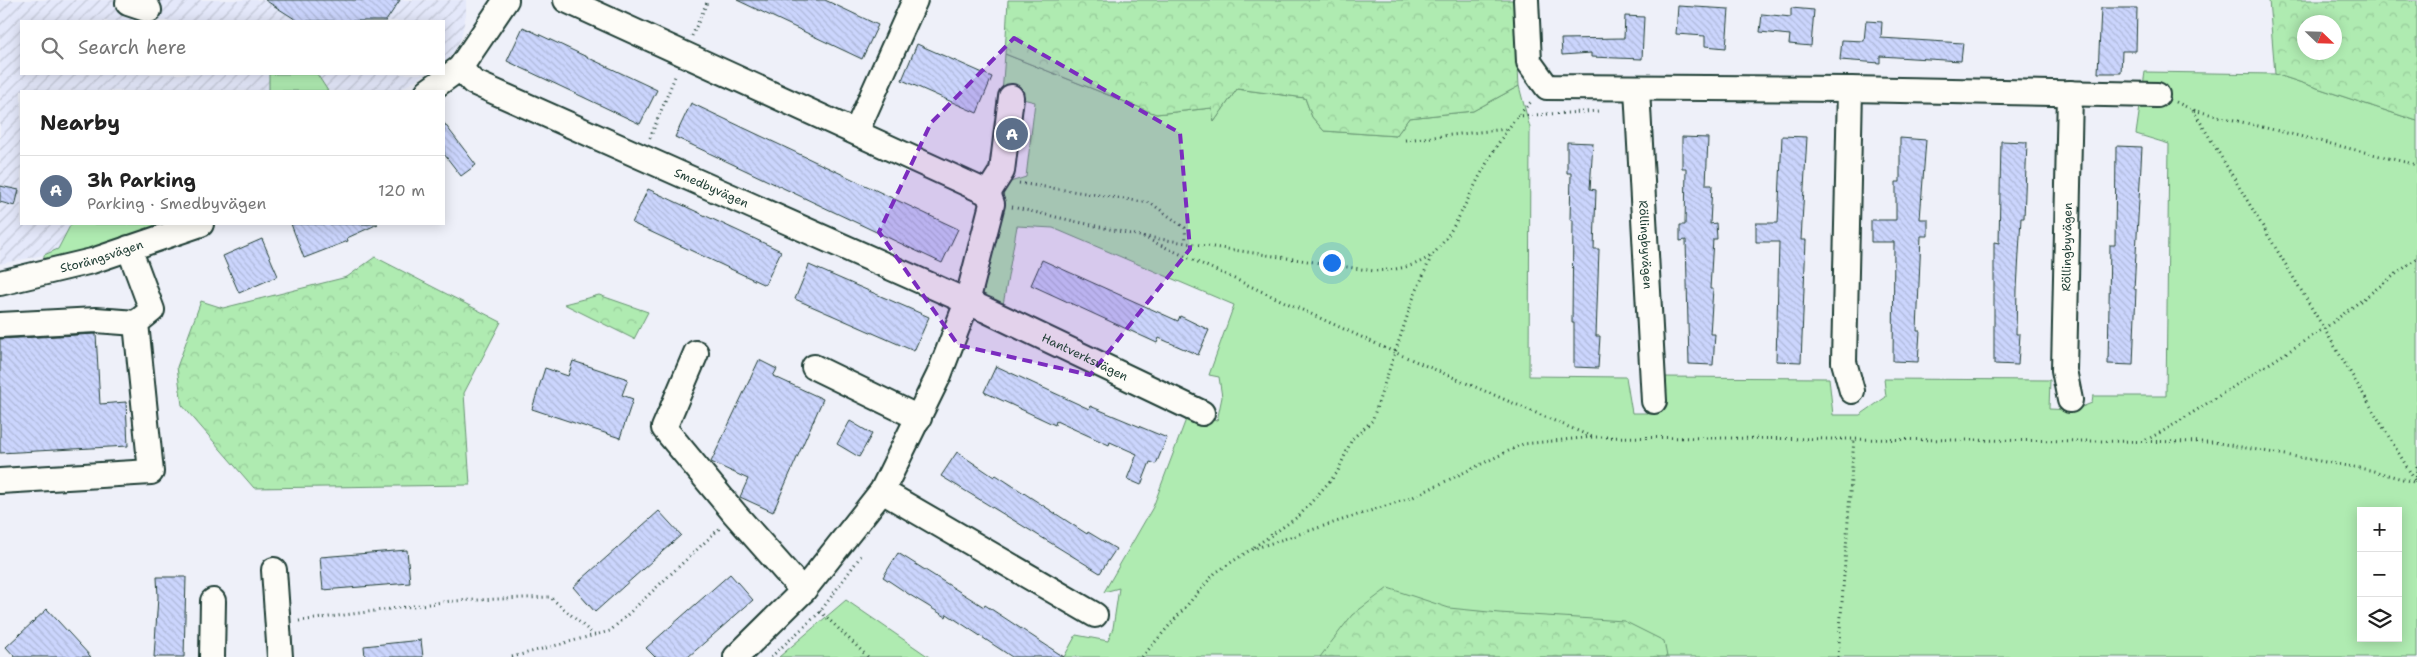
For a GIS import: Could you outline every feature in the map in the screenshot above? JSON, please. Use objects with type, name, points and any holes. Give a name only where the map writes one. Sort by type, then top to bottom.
[{"type":"street","points":[[429,90],[460,68],[506,0]]},
{"type":"street","points":[[566,0],[856,132],[996,199]]},
{"type":"street","points":[[856,132],[915,0]]},
{"type":"street","points":[[1526,0],[1529,62],[1547,87],[1850,89],[2157,95]]},
{"type":"street","name":"Smedbyvägen","points":[[460,68],[474,82],[967,302]]},
{"type":"street","name":"Röllingbyvägen","points":[[1638,89],[1654,401]]},
{"type":"street","points":[[1850,89],[1844,362],[1852,391]]},
{"type":"street","name":"Röllingbyvägen","points":[[2070,93],[2064,370],[2070,400]]},
{"type":"street","points":[[736,657],[803,592],[882,491],[919,418],[939,375],[967,302],[992,204],[996,199],[1002,171],[1012,97]]},
{"type":"street","name":"Storängsvägen","points":[[0,283],[92,261],[197,225]]},
{"type":"street","points":[[0,325],[96,320],[136,323],[152,310],[129,248]]},
{"type":"street","name":"Hantverksvägen","points":[[967,302],[1202,413]]},
{"type":"street","points":[[0,481],[151,472],[136,323]]},
{"type":"street","points":[[696,353],[664,428],[803,592]]},
{"type":"street","points":[[814,368],[919,418]]},
{"type":"street","points":[[882,491],[1095,615]]},
{"type":"street","points":[[274,570],[280,657]]},
{"type":"street","points":[[212,657],[213,601]]},
{"type":"path","points":[[643,157],[684,54],[708,0]]},
{"type":"path","points":[[1142,657],[1215,574],[1299,516],[1338,473],[1352,439],[1372,421],[1394,352],[1430,256],[1459,216],[1507,129],[1517,116],[1547,87]]},
{"type":"path","points":[[2416,483],[2193,110],[2417,165]]},
{"type":"path","points":[[1405,140],[1507,129]]},
{"type":"path","points":[[1016,183],[1024,182],[1151,203],[1185,228],[1186,242]]},
{"type":"path","points":[[996,199],[1140,236],[1374,271],[1410,266],[1430,256]]},
{"type":"path","points":[[1140,236],[1394,352],[1593,437]]},
{"type":"path","points":[[2144,441],[2168,429],[2325,328],[2417,258]]},
{"type":"path","points":[[1250,550],[1413,497],[1523,444],[1593,437],[2214,442],[2370,470],[2416,483]]},
{"type":"path","points":[[1838,657],[1854,439]]},
{"type":"path","points":[[2416,483],[2417,466]]},
{"type":"path","points":[[512,657],[610,631],[735,514]]},
{"type":"path","points":[[803,592],[820,612],[868,657]]},
{"type":"path","points":[[278,624],[451,601],[550,597],[593,634]]},
{"type":"highlighted area","points":[[1014,38],[1180,133],[1190,249],[1090,375],[958,345],[879,232],[931,123]]},
{"type":"shaded area","points":[[0,0],[466,0],[466,14],[461,38],[450,58],[445,61],[445,20],[20,20],[20,75],[269,75],[269,90],[20,90],[20,225],[70,225],[58,249],[44,255],[0,264]]},
{"type":"shaded area","points":[[318,75],[423,75],[400,90],[327,90]]},
{"type":"green space","points":[[1008,0],[1514,0],[1519,86],[1473,111],[1409,118],[1396,136],[1324,131],[1312,117],[1305,98],[1237,89],[1214,122],[1212,108],[1156,114],[1005,54]]},
{"type":"green space","points":[[2269,0],[2417,0],[2417,121],[2275,74]]},
{"type":"green space","points":[[1005,54],[1156,114],[1212,108],[1214,122],[1237,89],[1305,98],[1312,117],[1324,131],[1396,136],[1409,118],[1473,111],[1519,86],[1530,128],[1529,376],[1626,377],[1632,413],[1657,413],[1661,377],[1829,378],[1833,415],[1860,415],[1886,397],[1884,379],[2050,380],[2049,409],[2074,410],[2092,403],[2093,396],[2166,396],[2169,144],[2136,134],[2145,72],[2275,74],[2417,121],[2417,657],[1064,657],[1076,635],[1108,641],[1113,628],[1119,588],[1104,592],[1153,507],[1188,414],[1217,421],[1222,397],[1219,377],[1209,375],[1234,305],[1053,228],[1017,226],[1003,305],[989,303],[983,295],[992,204],[1004,184],[1026,177],[1035,102],[1002,94]]},
{"type":"green space","points":[[269,75],[318,75],[327,90],[269,90]]},
{"type":"green space","points":[[70,225],[171,225],[44,265],[44,255],[58,249]]},
{"type":"green space","points":[[375,257],[501,322],[464,393],[470,485],[254,488],[182,405],[177,367],[201,301],[223,308],[347,277]]},
{"type":"green space","points":[[599,295],[648,312],[634,339],[564,304]]},
{"type":"green space","points":[[1388,588],[1449,608],[1624,621],[1664,641],[1667,657],[1320,657],[1352,615]]},
{"type":"green space","points":[[846,600],[929,657],[779,657]]},
{"type":"building","points":[[265,0],[400,0],[387,20],[296,20]]},
{"type":"building","points":[[737,0],[825,0],[878,25],[862,59]]},
{"type":"building","points":[[1678,6],[1729,9],[1726,48],[1705,46],[1705,36],[1676,34]]},
{"type":"building","points":[[1791,8],[1814,10],[1811,46],[1789,44],[1790,35],[1760,32],[1762,14],[1791,17]]},
{"type":"building","points":[[2101,8],[2137,8],[2136,51],[2122,51],[2121,73],[2098,73]]},
{"type":"building","points":[[1625,16],[1644,17],[1642,59],[1591,57],[1591,53],[1562,55],[1561,39],[1624,38]]},
{"type":"building","points":[[1866,21],[1882,22],[1881,38],[1963,43],[1961,61],[1880,56],[1880,63],[1840,60],[1842,40],[1864,41]]},
{"type":"building","points":[[523,27],[657,90],[640,124],[507,61]]},
{"type":"building","points":[[917,44],[992,77],[977,113],[902,80]]},
{"type":"building","points":[[691,103],[958,229],[942,263],[675,137]]},
{"type":"building","points":[[445,124],[476,165],[461,176],[445,155]]},
{"type":"building","points":[[1782,136],[1807,137],[1801,240],[1806,240],[1801,362],[1776,361],[1779,242],[1756,242],[1756,223],[1778,223]]},
{"type":"building","points":[[1682,137],[1708,138],[1706,185],[1712,185],[1710,224],[1716,223],[1717,239],[1713,239],[1710,289],[1713,289],[1710,334],[1715,334],[1713,365],[1689,364],[1686,240],[1680,241],[1680,225],[1685,225],[1686,168],[1682,168]]},
{"type":"building","points":[[1900,138],[1926,140],[1920,219],[1928,219],[1928,236],[1921,236],[1917,331],[1920,331],[1918,362],[1893,361],[1894,242],[1871,242],[1871,220],[1896,220],[1896,182],[1900,182]]},
{"type":"building","points":[[2001,141],[2027,142],[2024,218],[2021,218],[2017,289],[2016,334],[2020,334],[2018,365],[1994,364],[1994,242],[1999,243]]},
{"type":"building","points":[[1567,142],[1593,143],[1590,189],[1596,190],[1594,249],[1599,249],[1596,336],[1600,336],[1598,368],[1574,367],[1574,323],[1572,323],[1573,220],[1570,220],[1571,173],[1567,173]]},
{"type":"building","points":[[2116,146],[2142,147],[2134,289],[2136,289],[2133,365],[2108,364],[2110,245],[2115,245]]},
{"type":"building","points":[[0,186],[19,190],[15,206],[0,202]]},
{"type":"building","points":[[648,189],[781,251],[765,285],[632,223]]},
{"type":"building","points":[[291,225],[376,225],[347,238],[348,241],[304,258]]},
{"type":"building","points":[[262,239],[278,276],[239,293],[223,256]]},
{"type":"building","points":[[1042,260],[1178,321],[1180,316],[1209,330],[1198,355],[1159,338],[1157,343],[1031,285]]},
{"type":"building","points":[[809,265],[929,317],[914,351],[795,299]]},
{"type":"building","points":[[96,334],[100,404],[126,402],[128,446],[0,453],[0,339]]},
{"type":"building","points":[[759,360],[777,369],[773,376],[823,399],[773,512],[740,497],[748,479],[711,462]]},
{"type":"building","points":[[573,361],[628,379],[622,395],[633,399],[620,438],[532,409],[545,368],[568,376]]},
{"type":"building","points":[[996,366],[1089,409],[1090,406],[1167,438],[1156,464],[1150,462],[1141,485],[1127,479],[1137,454],[1110,442],[1109,445],[1056,421],[1055,425],[984,392]]},
{"type":"building","points":[[850,421],[872,434],[859,457],[837,444]]},
{"type":"building","points":[[957,452],[1087,534],[1088,532],[1116,549],[1100,573],[941,476]]},
{"type":"building","points":[[659,511],[681,535],[595,612],[573,587]]},
{"type":"building","points":[[407,550],[410,583],[323,590],[320,557]]},
{"type":"building","points":[[898,553],[984,607],[985,605],[1064,657],[1012,657],[947,614],[946,617],[910,595],[883,577]]},
{"type":"building","points":[[730,574],[753,600],[688,657],[655,657],[646,648]]},
{"type":"building","points":[[157,577],[186,577],[184,657],[154,657],[158,597]]},
{"type":"building","points":[[47,609],[91,657],[15,657],[6,647]]},
{"type":"building","points":[[421,640],[423,657],[365,657],[364,646]]},
{"type":"place","name":"3h Parking","points":[[1012,134]]}]
